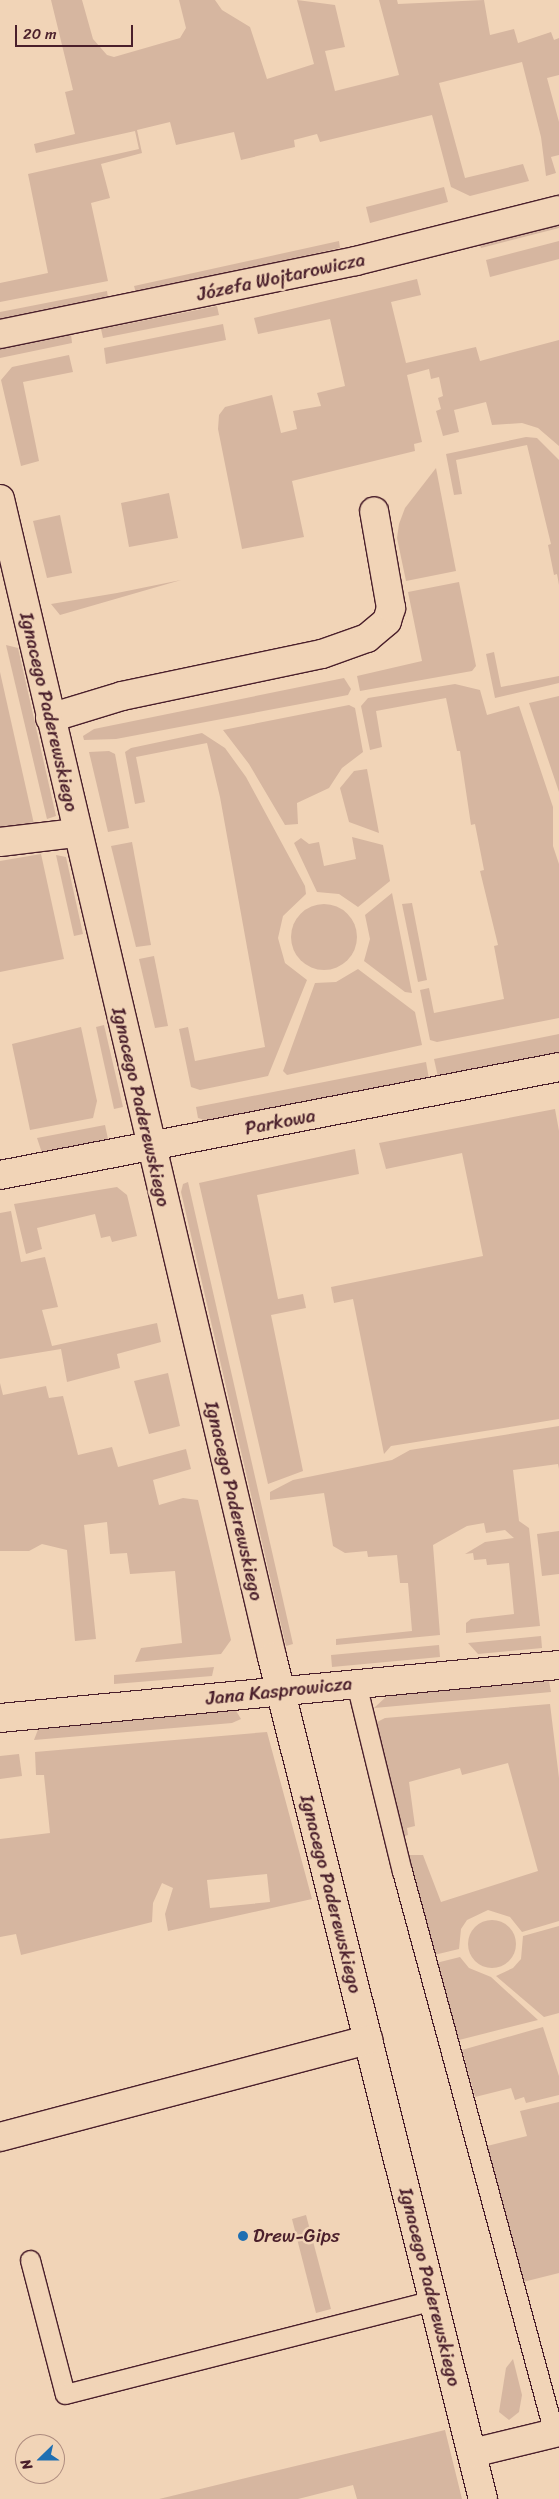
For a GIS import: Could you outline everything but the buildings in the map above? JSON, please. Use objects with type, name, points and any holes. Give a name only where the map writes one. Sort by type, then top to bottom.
[{"type":"street","name":"Józefa Wojtarowicza","points":[[0,334],[318,269],[559,210]]},
{"type":"street","name":"Ignacego Paderewskiego","points":[[0,499],[150,1148],[280,1690],[483,2499]]},
{"type":"street","points":[[50,718],[122,696],[322,654],[367,638],[387,621],[391,608],[374,511]]},
{"type":"street","points":[[0,842],[76,833]]},
{"type":"street","name":"Parkowa","points":[[0,1175],[150,1148],[559,1067]]},
{"type":"street","name":"Jana Kasprowicza","points":[[0,1718],[559,1665]]},
{"type":"street","points":[[0,2137],[368,2040]]},
{"type":"street","points":[[472,2453],[557,2432]]},
{"type":"lane","points":[[356,1683],[398,1854],[557,2432]]},
{"type":"lane","points":[[30,2260],[65,2394],[434,2300]]},
{"type":"shaded area","points":[[51,0],[82,0],[93,39],[107,55],[114,57],[180,38],[186,28],[179,0],[215,0],[222,10],[250,27],[267,79],[314,64],[297,0],[335,5],[345,47],[325,51],[335,91],[399,75],[379,0],[397,0],[398,4],[484,0],[490,35],[514,29],[518,43],[551,32],[554,40],[559,38],[559,75],[547,78],[559,122],[559,155],[551,157],[556,173],[546,176],[541,137],[522,62],[439,83],[465,178],[523,164],[529,181],[470,196],[451,187],[432,115],[320,142],[317,134],[294,140],[295,147],[241,160],[234,132],[176,145],[170,122],[137,130],[142,153],[101,164],[110,198],[91,203],[108,281],[0,302],[0,283],[48,273],[28,174],[139,149],[135,131],[36,153],[34,144],[75,134],[65,92],[73,90]]},
{"type":"shaded area","points":[[444,187],[448,202],[370,223],[366,207]]},
{"type":"shaded area","points":[[559,222],[559,228],[481,248],[479,242]]},
{"type":"shaded area","points":[[339,241],[340,248],[136,293],[134,286]]},
{"type":"shaded area","points":[[559,241],[559,259],[490,277],[486,260]]},
{"type":"shaded area","points":[[417,279],[421,295],[391,302],[406,363],[476,347],[480,361],[559,340],[559,446],[538,428],[522,423],[492,425],[486,402],[454,410],[459,432],[443,436],[436,411],[441,409],[438,398],[443,396],[439,377],[431,379],[429,369],[407,375],[422,442],[414,444],[415,451],[292,481],[304,537],[242,549],[218,429],[219,415],[225,407],[272,395],[281,433],[297,429],[293,411],[321,406],[317,393],[345,386],[330,319],[258,334],[254,318]]},
{"type":"shaded area","points":[[107,291],[108,298],[0,319],[0,312]]},
{"type":"shaded area","points":[[217,306],[219,315],[103,338],[101,329]]},
{"type":"shaded area","points":[[223,324],[226,340],[106,364],[104,348]]},
{"type":"shaded area","points":[[71,334],[72,343],[0,358],[0,349]]},
{"type":"shaded area","points":[[69,355],[73,372],[23,382],[39,461],[21,466],[1,380],[12,367]]},
{"type":"shaded area","points":[[526,437],[537,438],[559,460],[559,585],[557,574],[554,575],[548,545],[551,544],[527,445],[456,460],[462,494],[454,495],[446,454]]},
{"type":"shaded area","points":[[436,468],[456,571],[406,581],[397,538],[399,524],[405,508]]},
{"type":"shaded area","points":[[169,493],[178,538],[129,547],[121,503]]},
{"type":"shaded area","points":[[60,515],[72,573],[47,578],[33,521]]},
{"type":"shaded area","points":[[181,580],[60,615],[51,604],[117,593]]},
{"type":"shaded area","points":[[459,582],[476,666],[472,671],[360,691],[357,676],[422,661],[408,592]]},
{"type":"shaded area","points":[[6,645],[18,648],[56,816],[47,819]]},
{"type":"shaded area","points":[[494,652],[501,687],[559,676],[559,683],[495,698],[486,654]]},
{"type":"shaded area","points":[[0,672],[34,824],[0,834]]},
{"type":"shaded area","points":[[344,678],[351,689],[348,695],[116,739],[84,740],[83,736],[94,729]]},
{"type":"shaded area","points":[[455,684],[480,690],[487,715],[519,706],[553,807],[553,846],[559,864],[559,1018],[437,1042],[430,1040],[420,990],[429,988],[434,1013],[504,999],[494,946],[498,945],[480,871],[484,870],[475,824],[471,825],[460,751],[457,751],[446,698],[376,711],[382,747],[370,750],[361,706],[368,698]]},
{"type":"shaded area","points":[[559,696],[559,792],[529,703]]},
{"type":"shaded area","points":[[349,705],[355,708],[363,752],[342,768],[329,788],[297,803],[298,824],[285,825],[249,764],[223,730]]},
{"type":"shaded area","points":[[202,733],[225,748],[246,777],[305,886],[306,894],[283,916],[278,938],[285,963],[307,980],[268,1076],[200,1090],[191,1087],[179,1029],[188,1027],[195,1061],[265,1047],[220,797],[207,743],[136,757],[145,802],[135,804],[125,752],[131,748]]},
{"type":"shaded area","points":[[109,751],[115,754],[129,828],[108,832],[89,752]]},
{"type":"shaded area","points":[[367,769],[379,833],[349,822],[340,788],[354,771]]},
{"type":"shaded area","points":[[352,837],[383,845],[390,881],[358,907],[339,894],[317,892],[294,843],[301,838],[309,844],[319,842],[324,866],[356,859]]},
{"type":"shaded area","points":[[132,842],[151,945],[136,947],[111,846]]},
{"type":"shaded area","points":[[41,854],[64,959],[0,972],[0,861]]},
{"type":"shaded area","points":[[56,855],[66,857],[83,934],[74,936]]},
{"type":"shaded area","points":[[392,893],[412,993],[405,992],[364,961],[370,939],[365,915]]},
{"type":"shaded area","points":[[412,903],[427,980],[418,982],[402,904]]},
{"type":"shaded area","points":[[324,904],[336,907],[347,914],[354,925],[357,937],[354,949],[347,960],[336,967],[324,970],[312,967],[301,960],[294,949],[291,937],[294,925],[301,914],[312,907]]},
{"type":"shaded area","points":[[154,956],[168,1026],[155,1028],[139,959]]},
{"type":"shaded area","points":[[358,969],[415,1012],[422,1045],[287,1075],[283,1071],[315,983],[336,982]]},
{"type":"shaded area","points":[[104,1025],[123,1107],[114,1109],[96,1027]]},
{"type":"shaded area","points":[[81,1027],[97,1101],[93,1118],[30,1130],[12,1044]]},
{"type":"shaded area","points":[[559,1034],[559,1053],[438,1077],[434,1059]]},
{"type":"shaded area","points":[[426,1062],[429,1079],[215,1123],[198,1118],[196,1107]]},
{"type":"shaded area","points":[[555,1109],[559,1131],[559,1419],[391,1446],[384,1454],[353,1299],[334,1303],[331,1287],[483,1256],[462,1153],[386,1169],[379,1143]]},
{"type":"shaded area","points":[[105,1125],[108,1139],[42,1153],[37,1138]]},
{"type":"shaded area","points":[[355,1149],[359,1174],[257,1195],[278,1299],[303,1294],[306,1308],[271,1315],[303,1471],[268,1484],[199,1183]]},
{"type":"shaded area","points":[[188,1182],[293,1644],[286,1646],[181,1192],[183,1184]]},
{"type":"shaded area","points":[[117,1187],[127,1195],[137,1236],[112,1242],[110,1236],[101,1238],[95,1214],[37,1228],[42,1249],[26,1254],[14,1204]]},
{"type":"shaded area","points":[[11,1211],[21,1262],[45,1257],[58,1307],[42,1310],[52,1346],[157,1323],[161,1342],[117,1354],[120,1368],[67,1382],[61,1349],[0,1359],[0,1213]]},
{"type":"shaded area","points":[[168,1373],[180,1426],[149,1434],[134,1381]]},
{"type":"shaded area","points":[[0,1383],[3,1395],[46,1386],[49,1398],[63,1396],[78,1455],[112,1447],[118,1467],[186,1449],[191,1469],[153,1480],[159,1505],[183,1498],[198,1500],[231,1640],[221,1654],[135,1662],[141,1648],[182,1643],[175,1571],[130,1574],[127,1553],[110,1554],[107,1522],[84,1525],[96,1639],[75,1641],[67,1550],[42,1544],[29,1551],[0,1551]]},
{"type":"shaded area","points":[[559,1426],[559,1469],[558,1464],[513,1470],[519,1521],[529,1528],[540,1626],[466,1633],[466,1623],[471,1619],[514,1614],[509,1563],[487,1565],[486,1559],[474,1560],[473,1553],[465,1554],[485,1542],[514,1538],[505,1530],[486,1533],[484,1523],[467,1526],[433,1545],[440,1635],[336,1645],[336,1639],[412,1631],[408,1583],[400,1583],[397,1555],[368,1557],[367,1551],[345,1553],[333,1546],[324,1493],[270,1500],[270,1492],[293,1480],[392,1460],[410,1450]]},
{"type":"shaded area","points":[[559,1531],[559,1574],[542,1576],[537,1534]]},
{"type":"shaded area","points":[[541,1636],[542,1648],[478,1654],[468,1643]]},
{"type":"shaded area","points":[[439,1645],[440,1657],[332,1667],[331,1655]]},
{"type":"shaded area","points":[[214,1667],[212,1676],[114,1684],[114,1675]]},
{"type":"shaded area","points":[[549,1681],[551,1692],[374,1708],[387,1696]]},
{"type":"shaded area","points":[[550,1704],[559,1778],[559,1921],[522,1932],[510,1917],[488,1910],[467,1920],[461,1929],[459,1949],[434,1955],[406,1855],[423,1855],[441,1902],[538,1871],[508,1763],[462,1775],[460,1768],[409,1782],[415,1826],[407,1828],[408,1835],[401,1837],[375,1723],[385,1718]]},
{"type":"shaded area","points":[[235,1709],[241,1719],[232,1723],[34,1740],[39,1727]]},
{"type":"shaded area","points":[[267,1732],[312,1899],[168,1931],[165,1914],[173,1888],[162,1883],[153,1903],[152,1922],[21,1955],[16,1934],[0,1937],[0,1839],[50,1833],[44,1775],[36,1775],[35,1752]],"holes":[[[267,1874],[270,1902],[210,1908],[207,1880]]]},
{"type":"shaded area","points":[[19,1754],[22,1776],[0,1779],[0,1756]]},
{"type":"shaded area","points":[[487,1920],[497,1920],[509,1927],[516,1939],[516,1949],[509,1961],[497,1968],[487,1968],[479,1964],[472,1957],[468,1949],[468,1939],[472,1931],[479,1924]]},
{"type":"shaded area","points":[[559,1926],[559,2013],[544,2017],[496,1976],[513,1968],[521,1959],[523,1936]]},
{"type":"shaded area","points":[[460,1957],[469,1968],[491,1977],[538,2020],[459,2040],[436,1963]]},
{"type":"shaded area","points":[[543,2027],[559,2076],[559,2095],[526,2103],[524,2097],[515,2100],[511,2088],[475,2097],[462,2050]]},
{"type":"shaded area","points":[[559,2102],[559,2273],[523,2282],[487,2146],[527,2136],[520,2111]]},
{"type":"shaded area","points":[[306,2215],[331,2309],[316,2313],[292,2219]]},
{"type":"shaded area","points":[[513,2359],[522,2395],[519,2412],[509,2420],[499,2412],[506,2368]]},
{"type":"shaded area","points":[[445,2430],[462,2499],[357,2499],[353,2485],[298,2499],[159,2499]]},
{"type":"place","name":"Drew-Gips","points":[[243,2236]]}]
